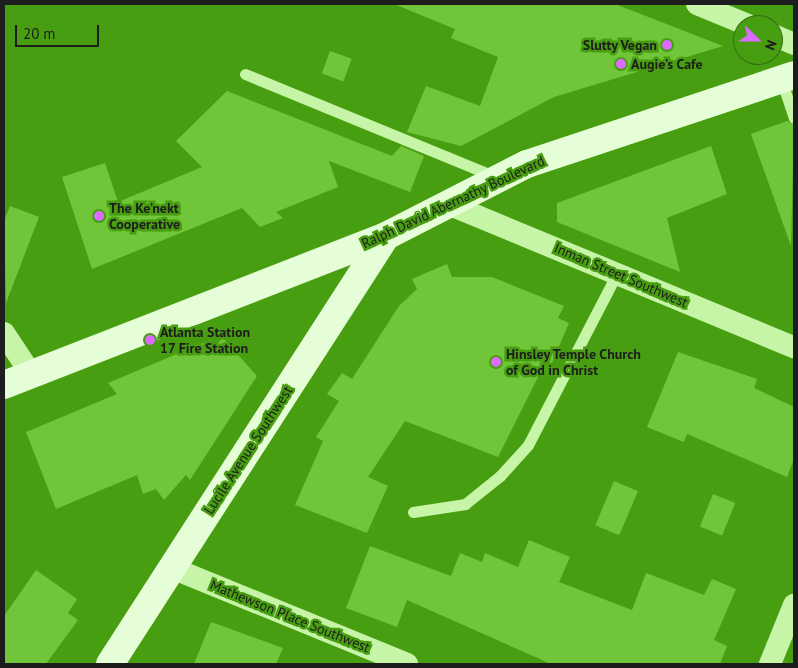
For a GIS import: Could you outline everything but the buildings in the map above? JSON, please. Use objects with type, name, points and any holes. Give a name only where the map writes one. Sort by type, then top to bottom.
[{"type":"main road","name":"Ralph David Abernathy Boulevard","points":[[4,385],[386,236],[498,177],[615,132],[788,77]]},
{"type":"main road","name":"Lucile Avenue Southwest","points":[[110,664],[386,236]]},
{"type":"street","points":[[697,4],[733,19]]},
{"type":"street","name":"Inman Street Southwest","points":[[448,204],[794,347]]},
{"type":"street","points":[[4,333],[31,374]]},
{"type":"street","name":"Mathewson Place Southwest","points":[[172,568],[407,664]]},
{"type":"street","points":[[770,664],[794,605]]},
{"type":"lane","points":[[245,74],[498,177]]},
{"type":"lane","points":[[788,77],[794,118]]},
{"type":"lane","points":[[413,512],[465,504],[500,476],[528,445],[555,400],[617,273]]},
{"type":"place","name":"Slutty Vegan","points":[[667,45]]},
{"type":"place","name":"Augie's Cafe","points":[[621,64]]},
{"type":"place","name":"The Ke'nekt Cooperative","points":[[99,216]]},
{"type":"place","name":"Atlanta Station 17 Fire Station","points":[[150,340]]},
{"type":"place","name":"Hinsley Temple Church of God in Christ","points":[[496,362]]}]
